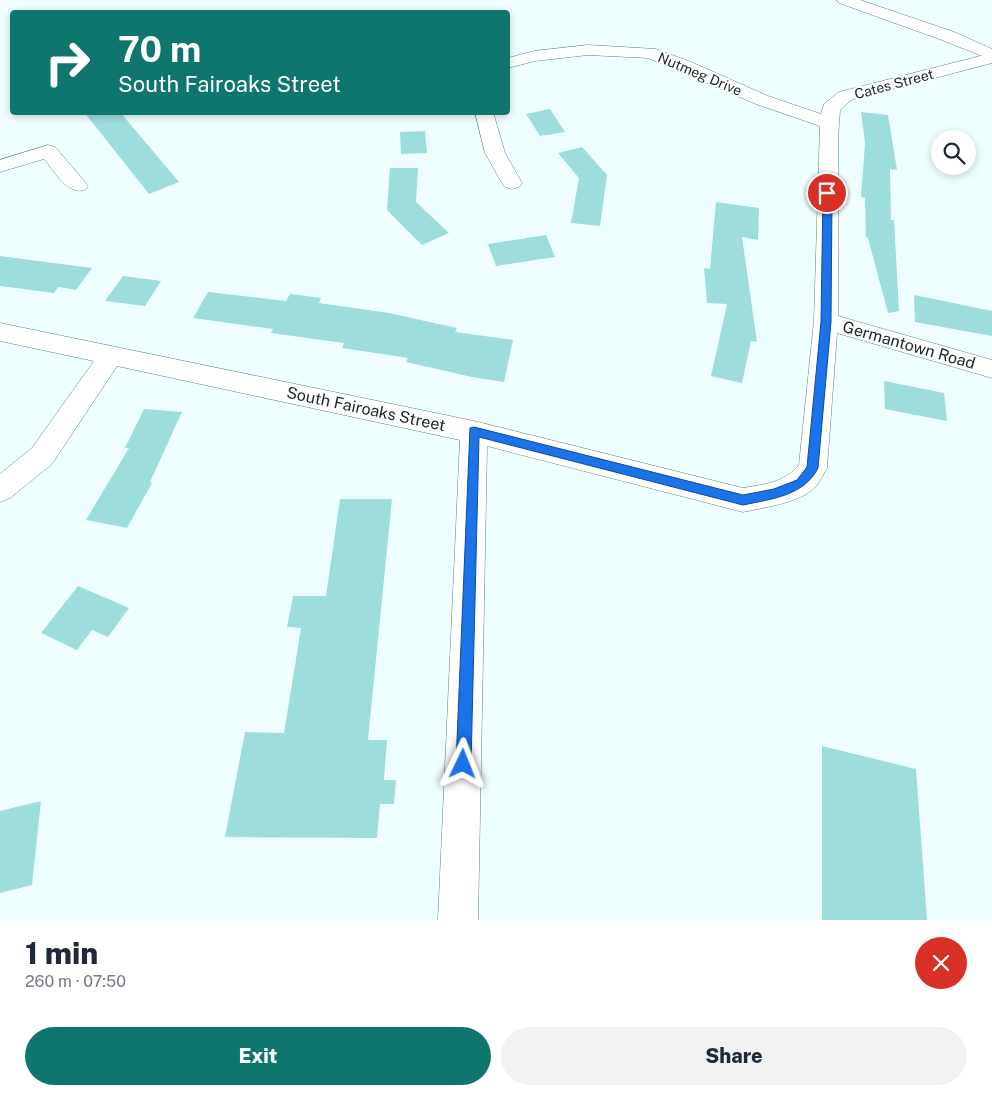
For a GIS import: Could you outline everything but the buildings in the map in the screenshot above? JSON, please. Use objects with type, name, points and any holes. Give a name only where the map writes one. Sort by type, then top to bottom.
[{"type":"street","points":[[845,0],[948,36],[992,56]]},
{"type":"street","name":"Nutmeg Drive","points":[[510,62],[534,56],[588,50],[650,53],[685,66],[762,100],[830,123]]},
{"type":"street","name":"Cates Street","points":[[826,322],[828,138],[832,108],[845,96],[992,56]]},
{"type":"street","points":[[485,115],[495,153],[512,183]]},
{"type":"street","points":[[0,166],[48,150],[78,186]]},
{"type":"street","name":"Germantown Road","points":[[826,322],[992,370]]},
{"type":"street","name":"South Fairoaks Street","points":[[0,332],[474,432],[743,500],[775,494],[801,483],[813,468],[826,322]]},
{"type":"street","points":[[0,490],[42,456],[111,355]]},
{"type":"street","points":[[458,920],[474,432]]},
{"type":"route","points":[[463,764],[474,432],[743,500],[775,494],[801,483],[813,468],[826,322],[827,193]]}]
